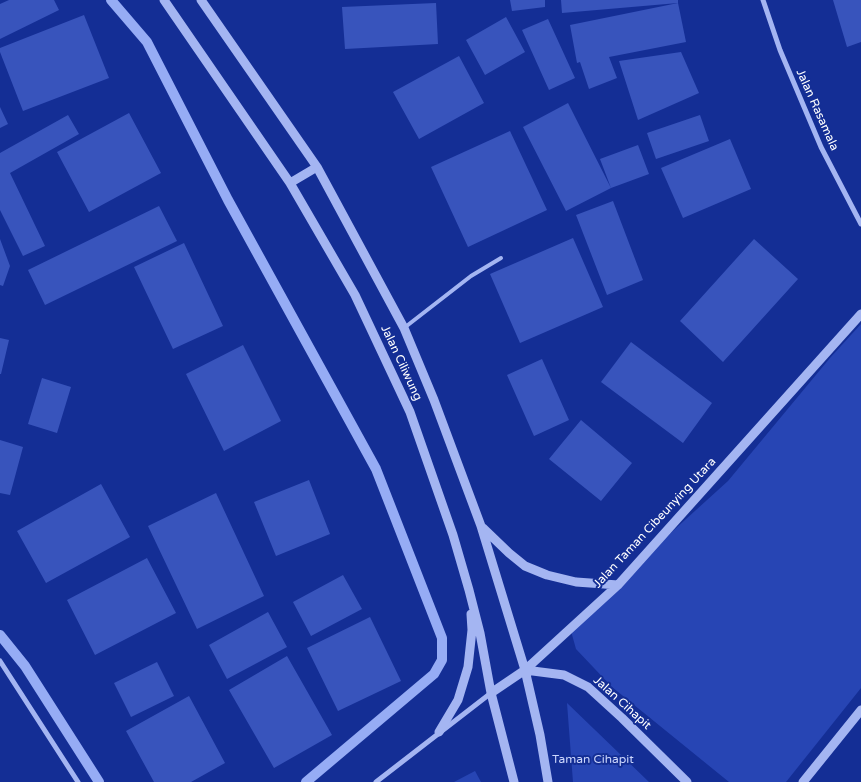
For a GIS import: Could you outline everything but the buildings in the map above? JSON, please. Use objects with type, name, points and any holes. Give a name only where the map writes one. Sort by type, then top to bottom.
[{"type":"street","name":"Jalan Ciliwung","points":[[164,0],[290,183],[355,295],[410,412],[470,590],[491,693],[514,782]]},
{"type":"street","name":"Jalan Ciliwung","points":[[201,0],[317,167],[404,328],[434,400],[481,526],[525,670],[540,735],[548,782]]},
{"type":"street","name":"Jalan Rasamala","points":[[763,0],[780,50],[821,147],[861,224]]},
{"type":"street","points":[[290,183],[317,167]]},
{"type":"street","name":"Jalan Taman Cibeunying Utara","points":[[376,782],[439,732],[525,670],[618,585],[861,314]]},
{"type":"street","points":[[481,526],[525,566],[547,575],[576,582],[618,585]]},
{"type":"street","points":[[439,732],[458,700],[468,668],[472,630],[470,590]]},
{"type":"street","points":[[0,661],[78,782]]},
{"type":"street","name":"Jalan Cihapit","points":[[525,670],[564,675],[588,688],[622,718],[687,782]]},
{"type":"street","points":[[803,782],[861,710]]},
{"type":"lane","points":[[404,328],[471,276],[501,258]]},
{"type":"green space","points":[[861,324],[861,688],[786,782],[729,782],[612,687],[576,649],[571,631],[578,617],[728,481],[830,358]]},
{"type":"green space","name":"Taman Cihapit","points":[[567,703],[649,782],[573,782]]},
{"type":"green space","points":[[475,771],[481,782],[454,782]]},
{"type":"waterway","points":[[111,0],[147,42],[228,200],[376,469],[442,638],[442,660],[434,674],[306,782]]},
{"type":"waterway","points":[[0,635],[25,666],[99,782]]}]
